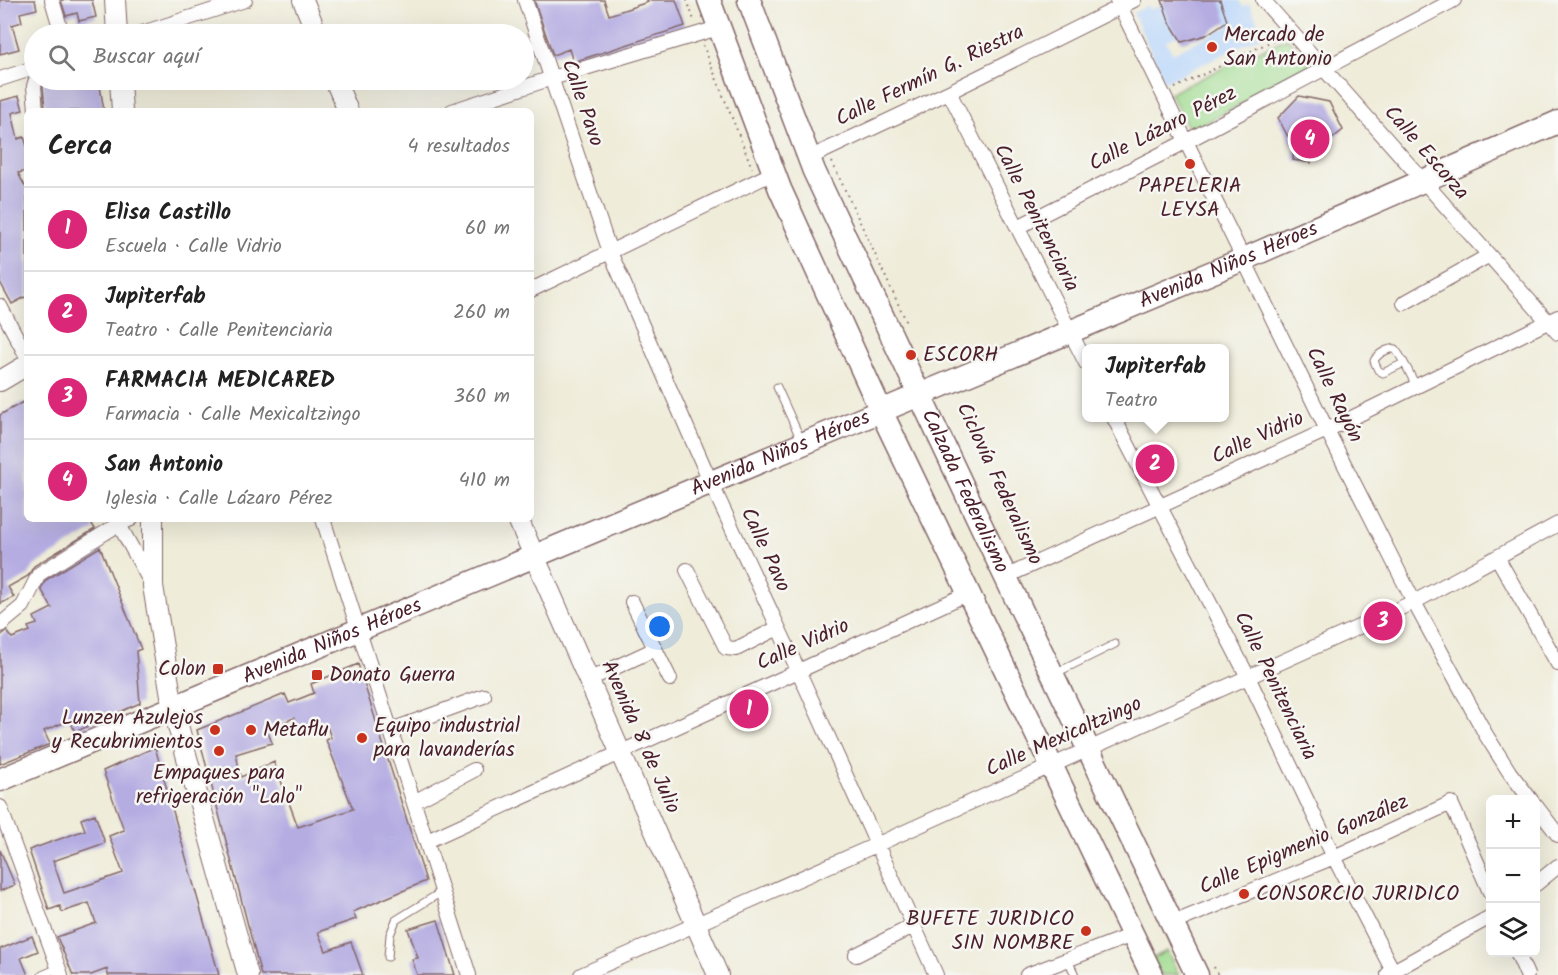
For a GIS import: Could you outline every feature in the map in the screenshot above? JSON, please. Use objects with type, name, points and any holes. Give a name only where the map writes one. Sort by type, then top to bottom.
[{"type":"main road","name":"Calzada Federalismo","points":[[709,0],[773,173],[881,411],[1152,975]]},
{"type":"main road","name":"Calzada Federalismo","points":[[749,0],[920,395],[1005,577],[1173,923],[1205,970]]},
{"type":"main road","name":"Avenida Niños Héroes","points":[[0,780],[1244,259],[1558,122]]},
{"type":"street","points":[[52,0],[59,24]]},
{"type":"street","points":[[115,0],[116,24]]},
{"type":"street","points":[[170,24],[245,0]]},
{"type":"street","points":[[303,0],[313,24]]},
{"type":"street","name":"Calle Pavo","points":[[525,0],[533,24]]},
{"type":"street","name":"Calle Fermín G. Riestra","points":[[817,154],[949,92],[1118,4],[1134,0]]},
{"type":"street","name":"Calle Escorza","points":[[1263,0],[1488,256],[1553,320],[1558,333]]},
{"type":"street","name":"Calle Lázaro Pérez","points":[[1018,227],[1454,0]]},
{"type":"street","name":"Calle Rayón","points":[[1118,4],[1414,602],[1486,735],[1527,795]]},
{"type":"street","name":"Calle Pavo","points":[[534,26],[610,252],[711,483],[936,975]]},
{"type":"street","points":[[534,84],[718,28]]},
{"type":"street","points":[[0,80],[24,72]]},
{"type":"street","points":[[34,90],[36,108]]},
{"type":"street","points":[[121,90],[122,108]]},
{"type":"street","points":[[339,90],[347,108]]},
{"type":"street","points":[[461,108],[516,90]]},
{"type":"street","name":"Calle Penitenciaria","points":[[949,92],[1082,355]]},
{"type":"street","points":[[534,289],[773,173]]},
{"type":"street","points":[[1404,303],[1488,256]]},
{"type":"street","points":[[0,306],[24,351]]},
{"type":"street","name":"Calle Vidrio","points":[[1005,577],[1327,430],[1553,320]]},
{"type":"street","points":[[0,381],[24,367]]},
{"type":"street","name":"Calle Penitenciaria","points":[[1117,422],[1248,677],[1392,974]]},
{"type":"street","points":[[0,625],[23,606],[39,574],[120,522]]},
{"type":"street","points":[[122,522],[153,586]]},
{"type":"street","points":[[153,522],[153,586],[173,708],[248,975]]},
{"type":"street","points":[[324,522],[469,975]]},
{"type":"street","name":"Avenida 8 de Julio","points":[[519,522],[718,975]]},
{"type":"street","name":"Calle Mexicaltzingo","points":[[581,975],[876,845],[1414,602],[1558,524]]},
{"type":"street","points":[[1497,557],[1558,664]]},
{"type":"street","points":[[687,570],[726,648],[736,649],[778,628]]},
{"type":"street","name":"Calle Vidrio","points":[[427,841],[969,593]]},
{"type":"street","points":[[632,602],[669,679]]},
{"type":"street","points":[[588,680],[655,649]]},
{"type":"street","points":[[391,730],[484,696]]},
{"type":"street","points":[[414,802],[474,770]]},
{"type":"street","name":"Calle Epigmenio González","points":[[1173,923],[1334,857],[1451,803],[1486,881]]},
{"type":"street","points":[[0,807],[59,972]]},
{"type":"street","points":[[1540,811],[1558,835]]},
{"type":"street","points":[[1540,881],[1558,866]]},
{"type":"street","points":[[1392,974],[1486,920]]},
{"type":"street","points":[[856,955],[913,926]]},
{"type":"street","points":[[1027,975],[1132,935]]},
{"type":"street","points":[[1519,957],[1527,975]]},
{"type":"lane","points":[[1404,363],[1416,386]]},
{"type":"lane","points":[[777,387],[803,444]]},
{"type":"lane","points":[[1052,675],[1115,644]]},
{"type":"lane","points":[[388,957],[390,935],[396,920],[443,891]]},
{"type":"lane","points":[[1068,960],[1075,975]]},
{"type":"lane","points":[[42,975],[59,972]]},
{"type":"path","points":[[1162,94],[1292,32]]},
{"type":"path","points":[[817,154],[912,334]]},
{"type":"path","points":[[1205,970],[1218,975]]},
{"type":"shaded area","name":"Mercado de San Antonio","points":[[1216,0],[1239,0],[1243,7],[1249,4],[1264,35],[1165,82],[1133,13],[1148,6],[1150,10],[1167,2],[1181,33],[1166,41],[1172,53],[1228,27]]},
{"type":"green space","points":[[1287,38],[1313,66],[1190,131],[1170,93]]},
{"type":"green space","points":[[1167,951],[1179,975],[1161,975],[1153,958]]},
{"type":"building","points":[[0,0],[35,0],[37,9],[20,13],[22,22],[12,25],[19,49],[0,54]]},
{"type":"building","points":[[61,0],[92,0],[96,17],[79,21],[77,13],[66,16]]},
{"type":"building","points":[[534,0],[604,0],[609,15],[648,2],[647,0],[676,0],[685,26],[573,62],[569,49],[553,55]]},
{"type":"building","points":[[1162,0],[1220,0],[1227,21],[1206,35],[1182,42],[1169,21]]},
{"type":"building","points":[[43,90],[101,90],[104,108],[48,108],[45,108]]},
{"type":"building","points":[[19,96],[23,110],[12,113],[18,139],[24,137],[24,172],[18,173],[24,184],[24,298],[12,304],[0,282],[0,101]]},
{"type":"building","points":[[1299,96],[1329,102],[1343,130],[1314,153],[1311,163],[1293,160],[1294,148],[1278,118]]},
{"type":"building","points":[[23,402],[24,404],[24,522],[91,522],[95,529],[34,566],[28,576],[8,587],[14,597],[0,604],[0,415]]},
{"type":"building","points":[[100,547],[141,649],[136,651],[140,703],[75,732],[70,720],[44,731],[50,744],[0,764],[0,636],[7,631],[12,638],[30,631],[28,627],[37,624],[34,617],[52,608],[41,589],[46,580]]},
{"type":"building","points":[[358,664],[426,881],[353,912],[356,919],[318,932],[326,951],[351,942],[363,975],[261,975],[197,730],[285,694],[289,703],[314,693],[311,684]],"holes":[[[294,718],[300,734],[327,726],[331,738],[326,740],[353,809],[298,827],[274,762],[241,777],[236,754],[272,743],[267,729]]]},
{"type":"building","points":[[155,747],[219,975],[108,975],[107,969],[91,975],[73,975],[57,937],[96,923],[89,903],[62,912],[60,906],[49,910],[29,850],[85,830],[81,819],[95,814],[105,843],[53,861],[64,893],[123,873],[109,836],[124,830],[103,771]]},
{"type":"building","points":[[0,850],[15,885],[0,891]]},
{"type":"building","points":[[438,920],[455,975],[417,975],[412,959],[418,958],[408,929]]},
{"type":"building","points":[[32,936],[38,951],[21,958],[28,975],[0,975],[0,949]]},
{"type":"place","name":"Mercado de San Antonio","points":[[1212,47]]},
{"type":"place","name":"San Antonio","points":[[1310,139]]},
{"type":"place","name":"PAPELERIA LEYSA","points":[[1190,164]]},
{"type":"place","name":"ESCORH","points":[[911,355]]},
{"type":"place","name":"Jupiterfab","points":[[1155,464]]},
{"type":"place","name":"FARMACIA MEDICARED","points":[[1383,621]]},
{"type":"place","name":"Colon","points":[[218,669]]},
{"type":"place","name":"Donato Guerra","points":[[317,675]]},
{"type":"place","name":"Elisa Castillo","points":[[749,709]]},
{"type":"place","name":"Lunzen Azulejos y Recubrimientos","points":[[215,730]]},
{"type":"place","name":"Metaflu","points":[[251,730]]},
{"type":"place","name":"Equipo industrial para lavanderías","points":[[362,738]]},
{"type":"place","name":"Empaques para refrigeración \"Lalo\"","points":[[219,751]]},
{"type":"place","name":"CONSORCIO JURIDICO","points":[[1244,894]]},
{"type":"place","name":"BUFETE JURIDICO SIN NOMBRE","points":[[1086,931]]}]
